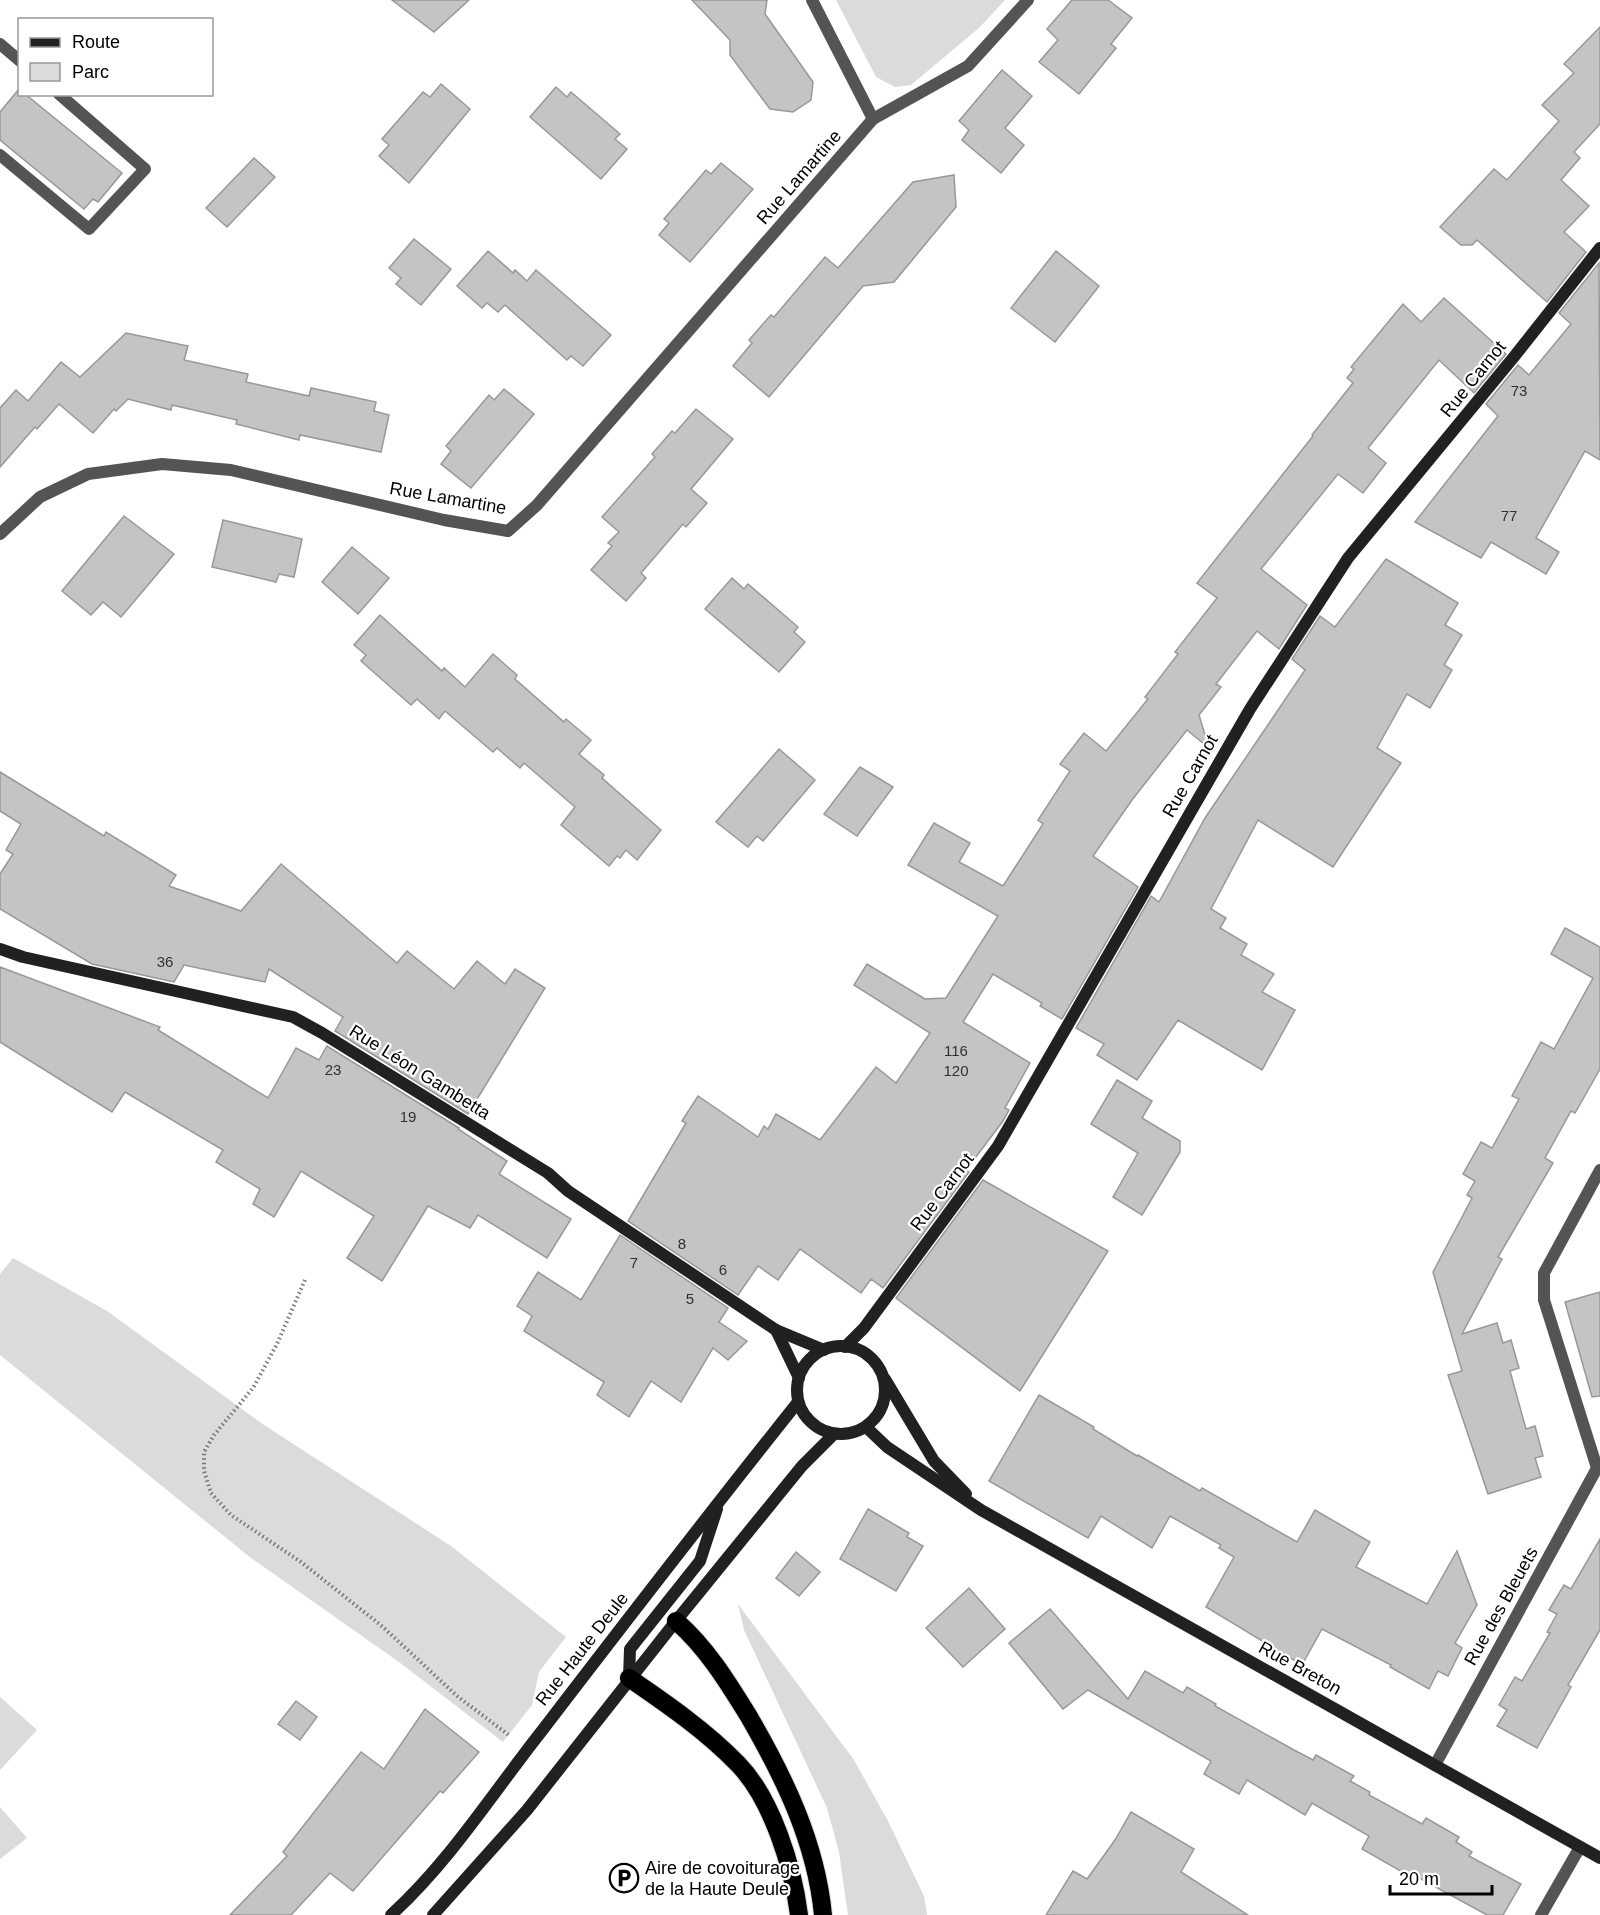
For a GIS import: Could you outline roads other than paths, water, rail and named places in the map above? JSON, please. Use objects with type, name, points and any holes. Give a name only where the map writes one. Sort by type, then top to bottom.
[{"type":"highway","points":[[669,1615],[691,1634],[711,1660],[735,1693],[774,1759],[794,1803],[810,1850],[823,1915]]},
{"type":"highway","points":[[629,1678],[673,1708],[739,1765],[763,1800],[783,1845],[796,1889],[799,1915]]},
{"type":"main road","name":"Rue Carnot","points":[[845,1347],[864,1328],[998,1146],[1250,710],[1348,558],[1506,367],[1600,248]]},
{"type":"main road","name":"Rue Léon Gambetta","points":[[0,949],[23,957],[293,1017],[548,1173],[567,1191],[776,1330],[824,1350]]},
{"type":"main road","points":[[776,1330],[799,1378]]},
{"type":"main road","points":[[838,1346],[845,1347],[852,1347],[868,1355],[878,1365],[886,1388],[883,1406],[876,1418],[866,1427],[853,1433],[834,1434],[813,1425],[805,1416],[798,1402],[797,1389],[804,1366],[812,1357],[824,1350],[838,1346]]},
{"type":"main road","name":"Rue Breton","points":[[883,1375],[934,1461],[981,1510]]},
{"type":"main road","name":"Rue Haute Deule","points":[[392,1915],[446,1859],[645,1596],[798,1402]]},
{"type":"main road","name":"Rue Breton","points":[[866,1427],[887,1447],[981,1510],[1600,1858]]},
{"type":"main road","points":[[629,1678],[630,1649],[669,1615],[802,1466],[834,1434]]},
{"type":"main road","points":[[432,1915],[527,1810],[629,1678],[700,1561],[720,1499]]},
{"type":"main road","points":[[645,1596],[669,1615]]},
{"type":"street","points":[[812,0],[873,119],[968,66],[1028,0]]},
{"type":"street","points":[[1,49],[18,60]]},
{"type":"street","points":[[0,155],[89,230],[145,169],[61,96]]},
{"type":"street","name":"Rue Lamartine","points":[[0,534],[40,496],[88,474],[162,464],[231,470],[444,520],[508,531],[537,505],[873,119]]},
{"type":"street","points":[[1598,1468],[1544,1300],[1544,1273],[1600,1170]]},
{"type":"street","name":"Rue des Bleuets","points":[[1435,1765],[1598,1468]]},
{"type":"street","points":[[1541,1915],[1580,1847]]},
{"type":"place","name":"Aire de covoiturage de la Haute Deule","points":[[624,1878]]}]
